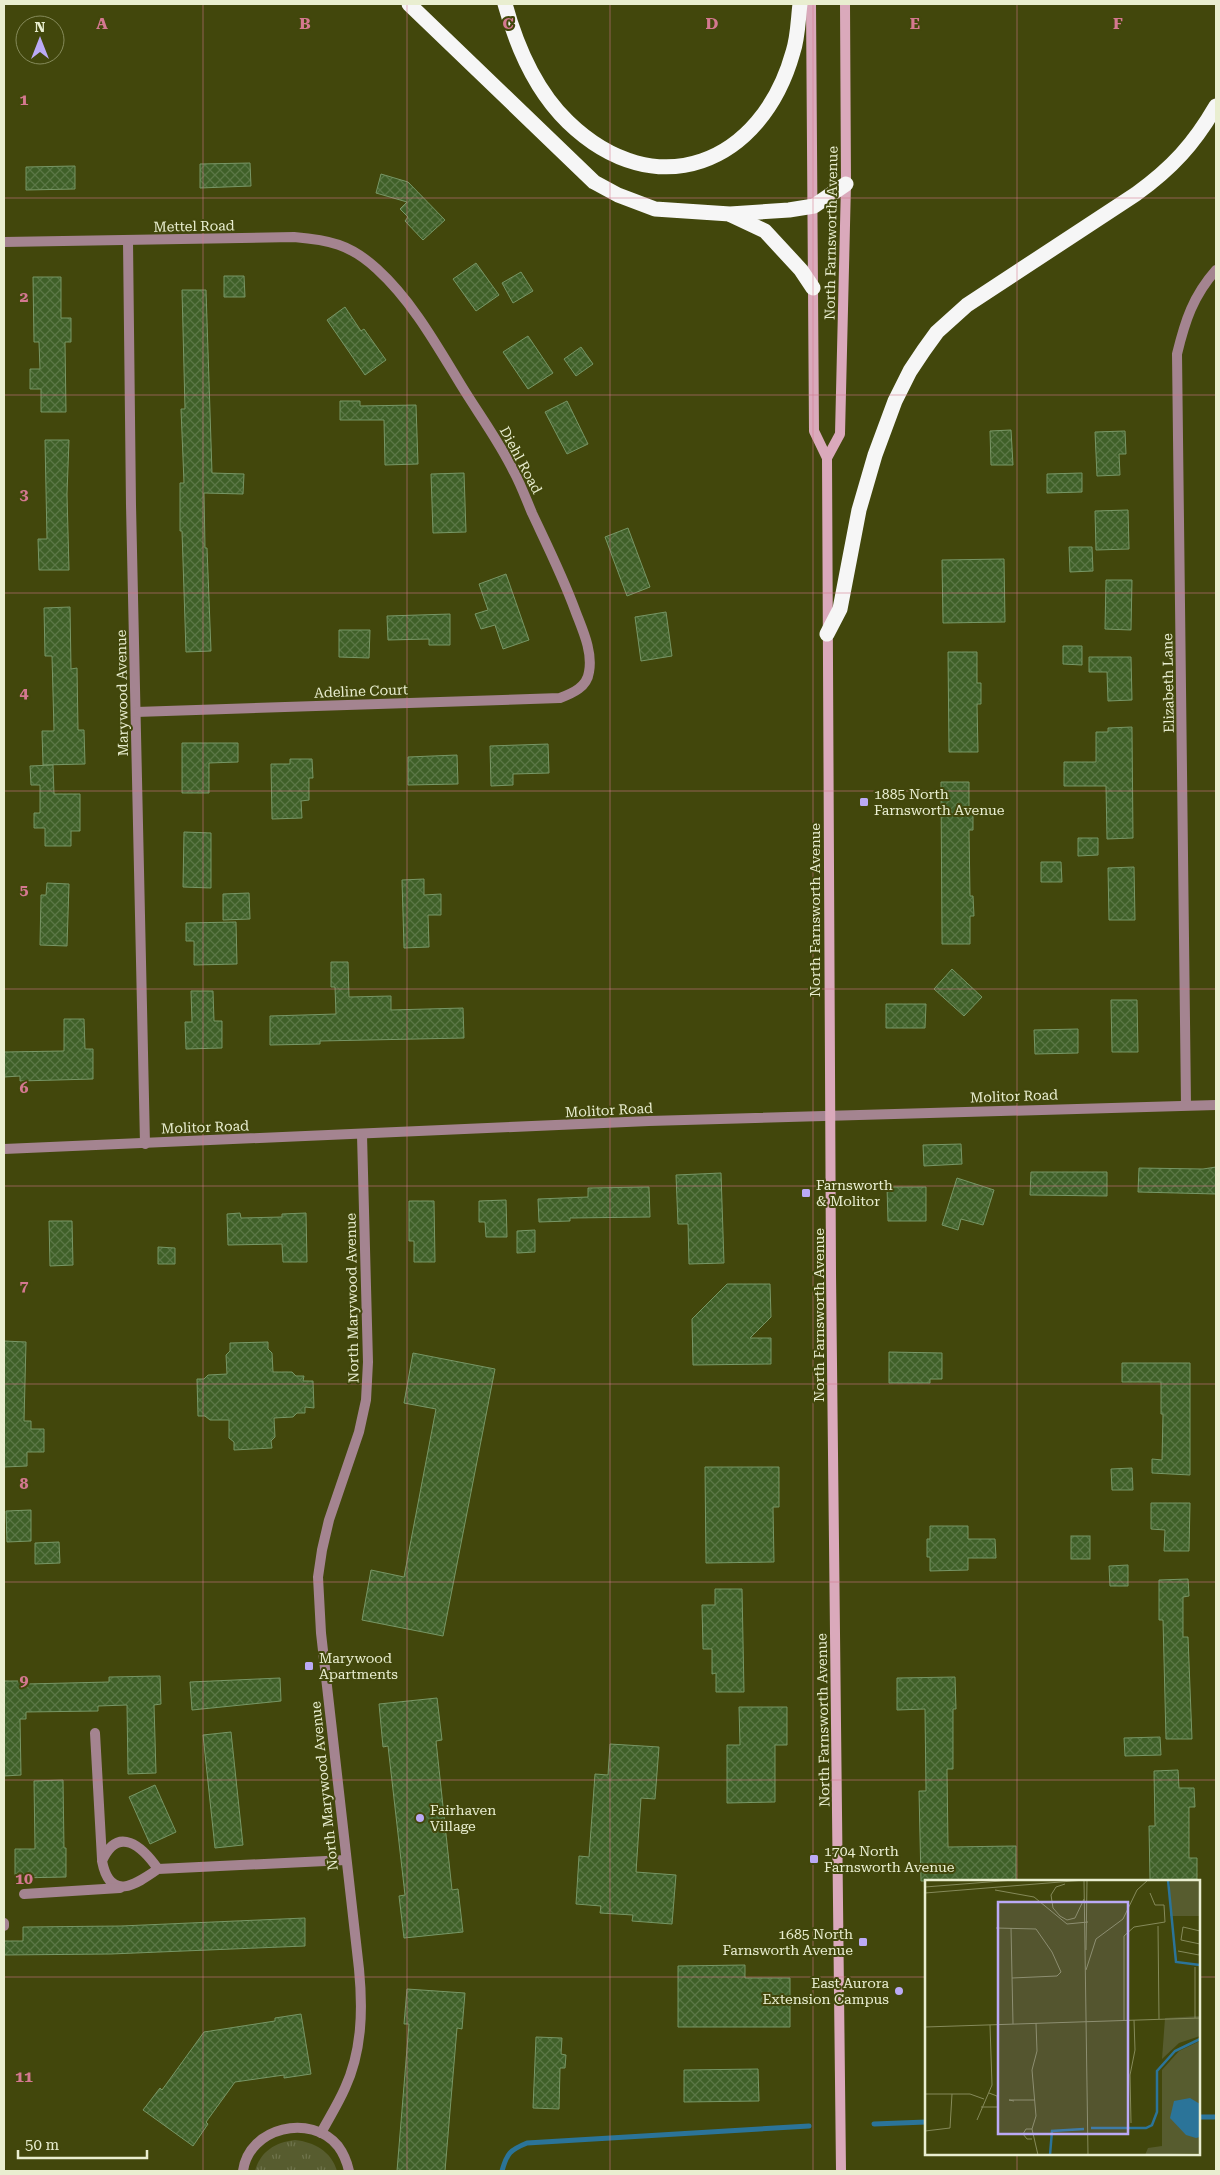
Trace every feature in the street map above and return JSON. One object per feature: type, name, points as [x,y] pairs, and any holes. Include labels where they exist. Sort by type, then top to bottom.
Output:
[{"type":"highway","points":[[409,4],[594,182],[618,195],[655,209],[730,214],[789,210],[814,206],[846,184]]},
{"type":"highway","points":[[505,4],[515,37],[530,72],[567,121],[581,134],[620,158],[655,166],[673,167],[692,164],[716,156],[745,137],[757,124],[772,104],[788,71],[794,50],[800,4]]},
{"type":"highway","points":[[827,634],[840,609],[859,510],[875,454],[895,401],[910,371],[937,332],[967,305],[1128,200],[1162,175],[1192,145],[1216,106]]},
{"type":"highway","points":[[730,214],[765,231],[801,270],[813,288]]},
{"type":"main road","name":"North Farnsworth Avenue","points":[[811,4],[814,206],[814,431],[827,458],[831,1274],[841,2171]]},
{"type":"main road","name":"North Farnsworth Avenue","points":[[827,458],[840,434],[846,184],[845,4]]},
{"type":"street","name":"Mettel Road","points":[[4,242],[294,237],[323,239],[344,245],[377,269]]},
{"type":"street","name":"Marywood Avenue","points":[[128,241],[145,1144]]},
{"type":"street","name":"Diehl Road","points":[[377,269],[409,304],[443,354],[514,472],[566,584],[587,644],[590,658],[589,673],[584,686]]},
{"type":"street","name":"Elizabeth Lane","points":[[1186,1105],[1177,354],[1185,322],[1201,287],[1216,270]]},
{"type":"street","name":"Adeline Court","points":[[136,712],[560,698],[584,686]]},
{"type":"street","name":"Molitor Road","points":[[4,1149],[831,1115],[1216,1105]]},
{"type":"street","name":"North Marywood Avenue","points":[[321,2133],[350,2076],[359,2034],[360,1987],[321,1632],[318,1577],[322,1550],[330,1520],[360,1432],[366,1400],[368,1362],[362,1134]]},
{"type":"street","points":[[95,1733],[102,1861],[106,1876],[110,1882],[116,1886],[126,1888]]},
{"type":"street","points":[[102,1861],[110,1846],[120,1842],[127,1842],[142,1849],[158,1869]]},
{"type":"street","points":[[24,1894],[126,1888],[158,1869],[346,1860]]},
{"type":"street","points":[[243,2171],[249,2154],[270,2133],[284,2128],[299,2127],[321,2133],[338,2146],[346,2159],[349,2171]]},
{"type":"green space","points":[[295,2140],[315,2145],[321,2149],[331,2158],[337,2171],[255,2171],[257,2164],[269,2149],[281,2143]]},
{"type":"building","points":[[250,163],[251,186],[200,188],[200,164]]},
{"type":"building","points":[[75,166],[75,189],[26,190],[26,167]]},
{"type":"building","points":[[381,174],[408,182],[445,220],[423,240],[405,221],[408,217],[400,209],[407,202],[376,193]]},
{"type":"building","points":[[476,263],[499,295],[476,311],[453,279]]},
{"type":"building","points":[[521,272],[533,291],[513,303],[502,283]]},
{"type":"building","points":[[224,276],[244,276],[245,297],[224,297]]},
{"type":"building","points":[[33,277],[61,277],[61,318],[71,318],[71,342],[65,342],[66,412],[41,412],[41,389],[30,389],[30,369],[40,369],[39,342],[34,342]]},
{"type":"building","points":[[182,290],[206,290],[212,473],[244,474],[243,494],[204,493],[211,651],[186,652],[182,531],[180,531],[180,483],[184,483],[181,409],[185,409]]},
{"type":"building","points":[[345,307],[361,331],[364,329],[386,360],[365,375],[327,320]]},
{"type":"building","points":[[528,336],[553,373],[528,389],[503,352]]},
{"type":"building","points":[[581,347],[593,364],[576,376],[564,359]]},
{"type":"building","points":[[340,401],[360,401],[360,406],[416,405],[418,464],[385,465],[384,420],[340,420]]},
{"type":"building","points":[[567,401],[588,444],[567,454],[545,412]]},
{"type":"building","points":[[1011,430],[1013,465],[991,465],[990,431]]},
{"type":"building","points":[[1125,431],[1126,454],[1119,454],[1120,475],[1097,476],[1095,432]]},
{"type":"building","points":[[45,440],[69,440],[67,494],[69,570],[39,570],[38,539],[47,539]]},
{"type":"building","points":[[464,473],[466,532],[433,533],[431,474]]},
{"type":"building","points":[[1082,473],[1082,492],[1047,493],[1047,474]]},
{"type":"building","points":[[1128,510],[1129,549],[1096,550],[1095,511]]},
{"type":"building","points":[[628,528],[650,587],[627,596],[605,537]]},
{"type":"building","points":[[1069,547],[1092,547],[1093,571],[1070,572]]},
{"type":"building","points":[[1004,559],[1005,622],[943,623],[942,560]]},
{"type":"building","points":[[506,574],[529,640],[503,649],[495,625],[481,629],[475,614],[488,610],[479,584]]},
{"type":"building","points":[[1106,580],[1132,580],[1131,630],[1105,629]]},
{"type":"building","points":[[70,607],[71,669],[77,668],[78,730],[84,730],[85,764],[43,765],[42,731],[54,731],[52,656],[45,656],[44,608]]},
{"type":"building","points":[[666,612],[672,656],[641,661],[635,617]]},
{"type":"building","points":[[450,614],[450,645],[429,645],[429,639],[388,640],[387,616]]},
{"type":"building","points":[[339,630],[370,630],[369,658],[339,657]]},
{"type":"building","points":[[1063,646],[1082,646],[1082,665],[1063,664]]},
{"type":"building","points":[[948,652],[977,652],[977,683],[981,683],[981,704],[977,704],[978,752],[949,752]]},
{"type":"building","points":[[1089,657],[1131,657],[1132,700],[1108,701],[1107,672],[1089,672]]},
{"type":"building","points":[[1132,727],[1133,838],[1107,839],[1106,786],[1064,786],[1064,762],[1096,762],[1096,732],[1108,732],[1108,728]]},
{"type":"building","points":[[182,743],[238,743],[238,762],[209,763],[209,793],[182,793]]},
{"type":"building","points":[[548,744],[549,773],[513,774],[513,785],[491,786],[490,746]]},
{"type":"building","points":[[457,755],[458,784],[408,785],[408,757]]},
{"type":"building","points":[[290,759],[312,759],[313,778],[309,778],[309,800],[301,801],[302,818],[272,819],[271,764],[290,764]]},
{"type":"building","points":[[53,765],[54,794],[80,794],[80,831],[71,831],[71,846],[45,846],[45,828],[34,828],[34,813],[40,813],[40,785],[31,785],[30,766]]},
{"type":"building","points":[[941,782],[969,782],[969,810],[973,810],[973,830],[969,830],[970,896],[973,896],[974,916],[970,916],[970,944],[942,944]]},
{"type":"building","points":[[184,832],[211,833],[211,888],[183,887]]},
{"type":"building","points":[[1078,838],[1098,838],[1098,855],[1078,856]]},
{"type":"building","points":[[1041,862],[1061,862],[1062,882],[1041,882]]},
{"type":"building","points":[[1134,867],[1135,920],[1109,920],[1108,868]]},
{"type":"building","points":[[424,879],[424,895],[441,894],[441,915],[428,915],[429,947],[404,948],[402,880]]},
{"type":"building","points":[[47,883],[69,884],[67,946],[40,945],[41,895],[46,895]]},
{"type":"building","points":[[249,893],[250,919],[223,920],[223,894]]},
{"type":"building","points":[[236,922],[237,964],[194,965],[194,941],[186,941],[186,923]]},
{"type":"building","points":[[331,962],[348,962],[349,997],[391,996],[391,1010],[463,1008],[464,1038],[320,1041],[320,1044],[270,1045],[270,1016],[336,1014],[335,987],[331,987]]},
{"type":"building","points":[[952,969],[982,997],[964,1016],[934,989]]},
{"type":"building","points":[[191,991],[213,991],[214,1021],[222,1021],[222,1048],[186,1049],[185,1022],[192,1022]]},
{"type":"building","points":[[1111,1000],[1137,1000],[1138,1052],[1112,1052]]},
{"type":"building","points":[[886,1004],[926,1004],[925,1028],[886,1028]]},
{"type":"building","points":[[64,1019],[84,1019],[85,1049],[93,1049],[93,1079],[20,1081],[20,1076],[4,1077],[4,1052],[64,1051]]},
{"type":"building","points":[[1078,1029],[1078,1053],[1035,1054],[1034,1030]]},
{"type":"building","points":[[961,1144],[962,1164],[924,1166],[923,1145]]},
{"type":"building","points":[[1216,1167],[1216,1194],[1138,1192],[1139,1168],[1203,1169]]},
{"type":"building","points":[[1031,1172],[1107,1172],[1107,1196],[1030,1195]]},
{"type":"building","points":[[721,1173],[724,1263],[689,1264],[688,1224],[678,1224],[676,1175]]},
{"type":"building","points":[[957,1178],[994,1190],[983,1225],[961,1219],[958,1230],[942,1225]]},
{"type":"building","points":[[649,1187],[650,1217],[570,1218],[570,1221],[539,1222],[538,1199],[588,1197],[588,1188]]},
{"type":"building","points":[[887,1187],[926,1187],[926,1221],[888,1221]]},
{"type":"building","points":[[506,1200],[507,1237],[486,1237],[485,1222],[479,1222],[479,1201]]},
{"type":"building","points":[[409,1201],[434,1201],[435,1262],[414,1262],[414,1241],[409,1241]]},
{"type":"building","points":[[240,1213],[241,1218],[282,1217],[282,1214],[306,1213],[307,1262],[283,1262],[282,1244],[228,1245],[227,1214]]},
{"type":"building","points":[[49,1221],[72,1221],[73,1265],[50,1266]]},
{"type":"building","points":[[535,1230],[535,1252],[517,1253],[517,1231]]},
{"type":"building","points":[[158,1247],[175,1248],[175,1264],[158,1264]]},
{"type":"building","points":[[727,1284],[770,1284],[771,1317],[750,1338],[771,1338],[771,1364],[693,1365],[692,1319]]},
{"type":"building","points":[[4,1341],[26,1342],[24,1421],[31,1421],[31,1429],[44,1429],[44,1452],[27,1452],[27,1466],[4,1467]]},
{"type":"building","points":[[268,1342],[268,1349],[272,1353],[273,1372],[292,1372],[296,1376],[304,1376],[303,1381],[313,1381],[314,1408],[305,1407],[305,1413],[297,1413],[293,1417],[274,1418],[275,1437],[271,1441],[272,1448],[234,1450],[234,1442],[229,1438],[229,1420],[210,1420],[205,1416],[198,1416],[197,1379],[204,1379],[208,1375],[227,1374],[226,1355],[230,1351],[230,1343]]},
{"type":"building","points":[[889,1352],[942,1353],[942,1379],[930,1379],[930,1383],[889,1383]]},
{"type":"building","points":[[413,1353],[495,1369],[443,1636],[362,1620],[371,1570],[404,1577],[436,1409],[404,1403]]},
{"type":"building","points":[[1122,1363],[1190,1363],[1190,1475],[1152,1473],[1152,1459],[1162,1460],[1163,1414],[1161,1414],[1161,1382],[1122,1382]]},
{"type":"building","points":[[705,1467],[779,1467],[779,1507],[773,1507],[774,1562],[706,1563]]},
{"type":"building","points":[[1132,1468],[1133,1490],[1112,1490],[1111,1469]]},
{"type":"building","points":[[1151,1503],[1190,1503],[1189,1551],[1164,1551],[1165,1530],[1151,1529]]},
{"type":"building","points":[[31,1510],[31,1541],[7,1542],[6,1511]]},
{"type":"building","points":[[930,1526],[968,1526],[968,1539],[995,1539],[996,1558],[968,1558],[968,1570],[930,1571],[930,1557],[927,1557],[927,1539],[930,1539]]},
{"type":"building","points":[[1071,1536],[1090,1536],[1090,1559],[1071,1559]]},
{"type":"building","points":[[59,1542],[60,1563],[35,1564],[35,1543]]},
{"type":"building","points":[[1128,1565],[1128,1586],[1110,1586],[1109,1566]]},
{"type":"building","points":[[1188,1579],[1189,1596],[1183,1597],[1183,1637],[1188,1637],[1192,1739],[1166,1739],[1163,1620],[1159,1620],[1159,1580]]},
{"type":"building","points":[[715,1589],[742,1589],[744,1692],[716,1692],[716,1673],[712,1674],[712,1649],[703,1649],[702,1605],[715,1605]]},
{"type":"building","points":[[160,1676],[161,1704],[154,1705],[156,1773],[128,1774],[127,1705],[98,1706],[98,1711],[26,1712],[26,1719],[20,1719],[21,1775],[4,1776],[4,1681],[25,1681],[26,1684],[109,1682],[109,1677]]},
{"type":"building","points":[[955,1677],[956,1709],[953,1709],[953,1769],[947,1769],[948,1847],[1016,1846],[1016,1880],[921,1881],[919,1791],[926,1791],[925,1709],[897,1710],[897,1678]]},
{"type":"building","points":[[280,1678],[281,1701],[192,1710],[190,1682]]},
{"type":"building","name":"Fairhaven Village","points":[[437,1698],[442,1740],[436,1741],[452,1890],[458,1889],[463,1932],[404,1938],[399,1896],[405,1895],[388,1746],[383,1747],[379,1704]]},
{"type":"building","points":[[739,1707],[787,1707],[787,1745],[775,1745],[775,1802],[727,1803],[727,1745],[740,1745]]},
{"type":"building","points":[[231,1732],[243,1845],[215,1848],[203,1735]]},
{"type":"building","points":[[1160,1737],[1161,1755],[1125,1756],[1124,1738]]},
{"type":"building","points":[[610,1744],[659,1747],[655,1799],[641,1798],[636,1872],[676,1875],[672,1924],[632,1921],[633,1915],[600,1913],[601,1906],[576,1904],[579,1856],[589,1857],[595,1774],[608,1775]]},
{"type":"building","points":[[1178,1770],[1179,1788],[1194,1788],[1195,1807],[1189,1807],[1189,1858],[1197,1858],[1197,1879],[1150,1880],[1149,1826],[1155,1826],[1154,1771]]},
{"type":"building","points":[[63,1780],[66,1877],[15,1878],[15,1849],[35,1849],[34,1781]]},
{"type":"building","points":[[155,1785],[176,1832],[150,1844],[129,1797]]},
{"type":"building","points":[[305,1918],[305,1946],[111,1954],[4,1955],[4,1941],[23,1941],[23,1927],[121,1926]]},
{"type":"building","points":[[745,1965],[745,1978],[790,1978],[790,2027],[678,2027],[678,1966]]},
{"type":"building","points":[[407,1989],[465,1993],[462,2029],[457,2028],[445,2171],[397,2171],[409,2024],[404,2024]]},
{"type":"building","points":[[301,2014],[311,2074],[284,2078],[284,2075],[235,2082],[206,2122],[208,2124],[193,2146],[143,2110],[160,2088],[162,2090],[204,2032],[275,2021],[275,2018]]},
{"type":"building","points":[[536,2037],[562,2038],[561,2054],[566,2055],[565,2068],[560,2068],[559,2109],[533,2108]]},
{"type":"building","points":[[758,2069],[759,2101],[684,2102],[684,2070]]},
{"type":"waterway","points":[[1200,2117],[1216,2117]]},
{"type":"waterway","points":[[874,2124],[925,2122]]},
{"type":"waterway","points":[[502,2171],[510,2153],[527,2143],[809,2126]]},
{"type":"place","name":"1885 North Farnsworth Avenue","points":[[864,802]]},
{"type":"place","name":"Farnsworth & Molitor","points":[[806,1193]]},
{"type":"place","name":"Marywood Apartments","points":[[309,1666]]},
{"type":"place","name":"Fairhaven Village","points":[[420,1818]]},
{"type":"place","name":"1704 North Farnsworth Avenue","points":[[814,1859]]},
{"type":"place","name":"1685 North Farnsworth Avenue","points":[[863,1942]]},
{"type":"place","name":"East Aurora Extension Campus","points":[[899,1991]]}]
